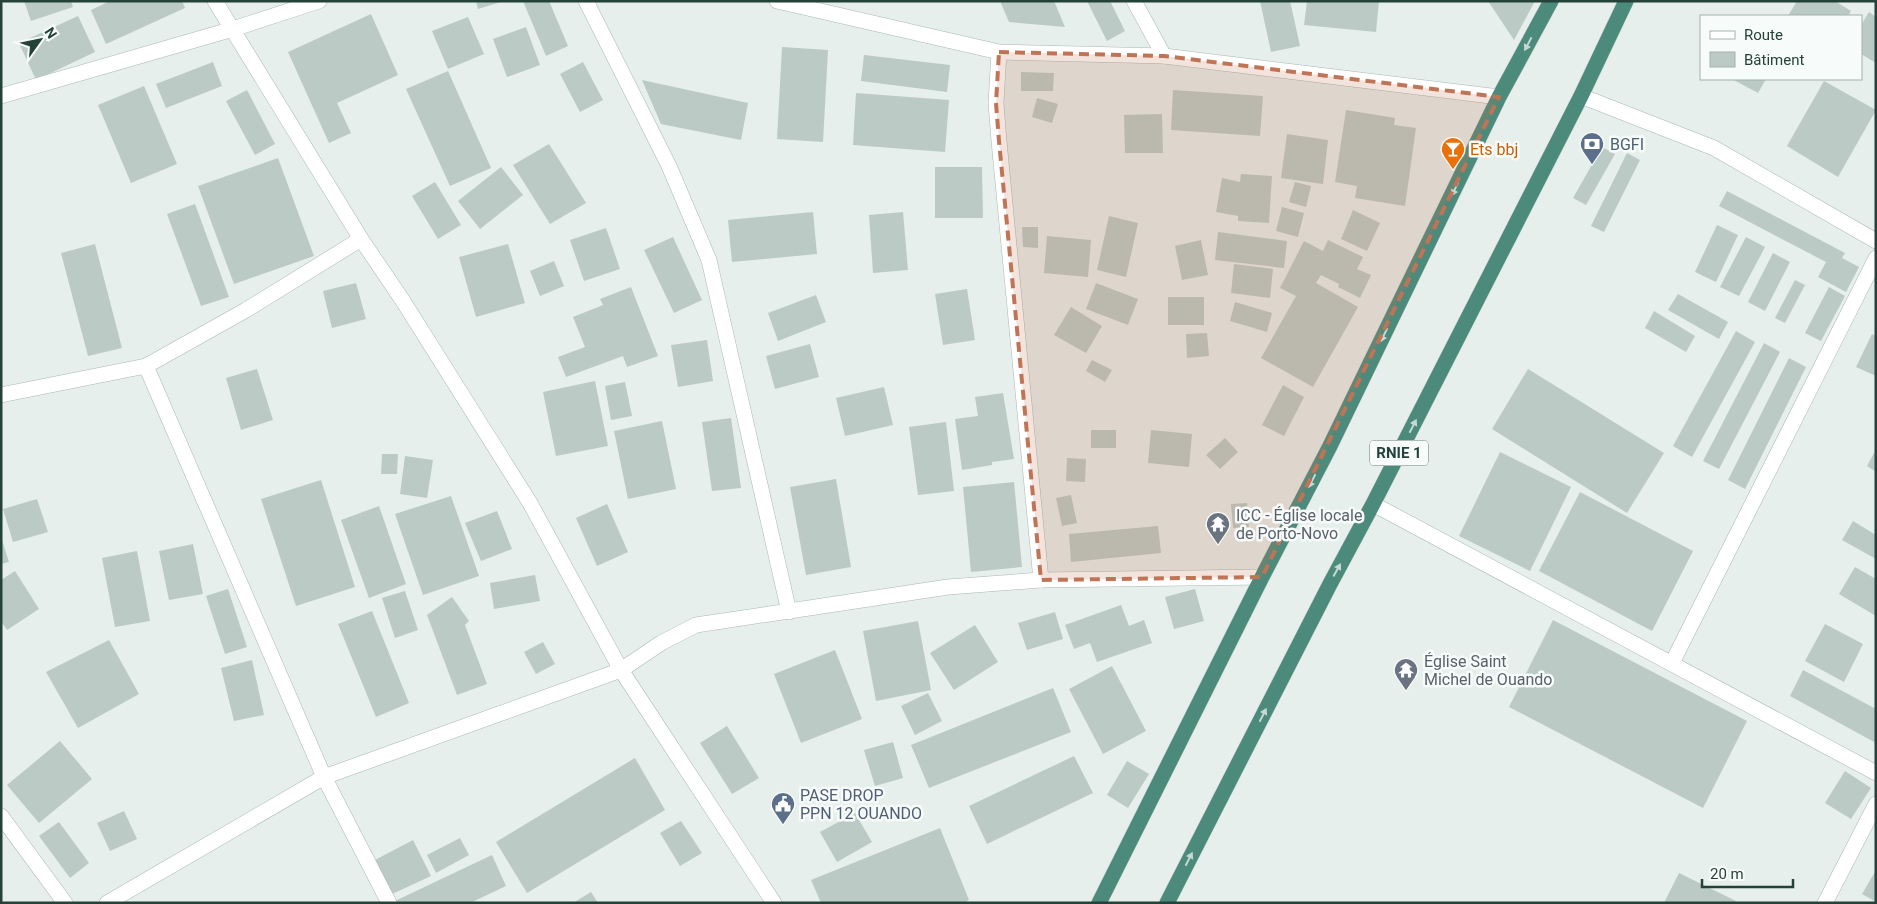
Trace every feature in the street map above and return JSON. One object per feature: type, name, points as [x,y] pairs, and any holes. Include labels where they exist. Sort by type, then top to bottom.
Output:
[{"type":"highway","points":[[1098,903],[1330,446],[1499,98],[1551,1]]},
{"type":"highway","name":"RNIE 1","points":[[1167,903],[1581,96],[1626,1]]},
{"type":"street","points":[[215,1],[362,239],[530,503],[621,670],[774,903]]},
{"type":"street","points":[[1,96],[233,29],[319,1]]},
{"type":"street","points":[[586,1],[669,166],[708,260],[789,612]]},
{"type":"street","points":[[777,1],[1000,52],[1164,56],[1499,98]]},
{"type":"street","points":[[1134,1],[1164,56]]},
{"type":"street","points":[[1000,52],[996,103],[1041,580]]},
{"type":"street","points":[[1581,96],[1714,148],[1876,241]]},
{"type":"street","points":[[1,395],[146,366],[246,310],[362,239]]},
{"type":"street","points":[[1672,663],[1876,258]]},
{"type":"street","points":[[146,366],[324,777],[389,903]]},
{"type":"street","points":[[1373,504],[1876,773]]},
{"type":"street","points":[[107,903],[324,777],[621,670],[661,643],[696,625],[948,587],[1041,580],[1262,577]]},
{"type":"street","points":[[1825,903],[1876,804]]},
{"type":"street","points":[[1,816],[65,903]]},
{"type":"highlighted area","points":[[999,52],[1164,56],[1499,97],[1262,577],[1041,580],[999,141],[996,103]]},
{"type":"building","points":[[24,1],[71,1],[73,7],[31,21]]},
{"type":"building","points":[[110,1],[182,1],[185,8],[106,44],[91,10]]},
{"type":"building","points":[[476,1],[501,1],[501,2],[478,9]]},
{"type":"building","points":[[523,1],[549,1],[568,46],[546,56]]},
{"type":"building","points":[[1000,1],[1054,1],[1065,27],[1009,22]]},
{"type":"building","points":[[1087,1],[1110,1],[1125,31],[1107,41]]},
{"type":"building","points":[[1260,1],[1290,1],[1300,46],[1271,52]]},
{"type":"building","points":[[1307,1],[1379,1],[1376,32],[1304,25]]},
{"type":"building","points":[[1488,1],[1535,1],[1514,40]]},
{"type":"building","points":[[1797,1],[1835,1],[1851,11],[1849,15],[1789,15]]},
{"type":"building","points":[[1869,12],[1876,17],[1876,63],[1862,55],[1862,23]]},
{"type":"building","points":[[371,14],[398,75],[337,103],[351,133],[329,143],[288,52]]},
{"type":"building","points":[[78,16],[95,52],[36,80],[19,43]]},
{"type":"building","points":[[468,17],[484,54],[448,69],[432,31]]},
{"type":"building","points":[[526,27],[540,65],[507,77],[493,39]]},
{"type":"building","points":[[782,47],[828,50],[823,142],[777,139]]},
{"type":"building","points":[[864,55],[950,65],[947,92],[861,81]]},
{"type":"building","points":[[213,62],[222,86],[166,108],[156,84]]},
{"type":"building","points":[[583,62],[603,100],[580,112],[560,74]]},
{"type":"building","points":[[448,71],[491,168],[450,186],[406,89]]},
{"type":"building","points":[[1021,72],[1054,73],[1053,91],[1021,91]]},
{"type":"building","points":[[642,80],[748,103],[741,140],[661,124]]},
{"type":"building","points":[[1734,80],[1765,80],[1758,93]]},
{"type":"building","points":[[1824,81],[1876,110],[1838,177],[1787,146]]},
{"type":"building","points":[[144,86],[177,164],[131,183],[98,105]]},
{"type":"building","points":[[247,90],[275,144],[255,155],[226,101]]},
{"type":"building","points":[[1173,90],[1263,96],[1260,136],[1171,130]]},
{"type":"building","points":[[856,93],[949,100],[945,152],[853,145]]},
{"type":"building","points":[[1037,98],[1058,104],[1052,123],[1032,117]]},
{"type":"building","points":[[1346,110],[1395,118],[1394,125],[1416,128],[1405,206],[1355,198],[1357,186],[1335,182]]},
{"type":"building","points":[[1162,114],[1163,153],[1125,153],[1124,115]]},
{"type":"building","points":[[1287,134],[1328,140],[1323,184],[1281,178]]},
{"type":"building","points":[[549,144],[586,203],[550,224],[513,165]]},
{"type":"building","points":[[1602,147],[1615,154],[1586,205],[1573,198]]},
{"type":"building","points":[[1627,153],[1640,160],[1604,232],[1591,226]]},
{"type":"building","points":[[278,158],[314,256],[234,284],[198,186]]},
{"type":"building","points":[[501,167],[523,195],[480,229],[458,201]]},
{"type":"building","points":[[935,167],[982,167],[983,218],[935,218]]},
{"type":"building","points":[[1241,174],[1272,176],[1269,223],[1238,221],[1238,216],[1216,212],[1222,178],[1240,182]]},
{"type":"building","points":[[435,182],[461,225],[438,239],[412,196]]},
{"type":"building","points":[[1295,182],[1311,186],[1306,207],[1289,202]]},
{"type":"building","points":[[1727,191],[1845,253],[1842,258],[1859,267],[1846,292],[1818,277],[1826,262],[1719,206]]},
{"type":"building","points":[[195,204],[229,297],[201,306],[167,214]]},
{"type":"building","points":[[1282,207],[1304,213],[1298,237],[1276,231]]},
{"type":"building","points":[[1353,210],[1380,223],[1367,251],[1341,239]]},
{"type":"building","points":[[813,212],[817,254],[732,262],[728,220]]},
{"type":"building","points":[[903,212],[908,270],[873,273],[869,215]]},
{"type":"building","points":[[1109,216],[1138,223],[1126,277],[1097,270]]},
{"type":"building","points":[[1717,225],[1738,235],[1716,282],[1695,272]]},
{"type":"building","points":[[1022,227],[1038,227],[1038,248],[1023,247]]},
{"type":"building","points":[[606,228],[620,269],[584,281],[570,240]]},
{"type":"building","points":[[1218,232],[1287,241],[1284,268],[1215,260]]},
{"type":"building","points":[[1047,236],[1091,240],[1088,277],[1044,273]]},
{"type":"building","points":[[673,237],[702,300],[674,313],[644,250]]},
{"type":"building","points":[[1746,237],[1765,247],[1739,296],[1720,287]]},
{"type":"building","points":[[1201,240],[1208,275],[1182,280],[1175,246]]},
{"type":"building","points":[[1328,240],[1363,257],[1357,269],[1371,275],[1360,298],[1338,287],[1339,284],[1321,275],[1316,283],[1358,307],[1313,387],[1261,358],[1296,296],[1280,288],[1304,241],[1323,251]]},
{"type":"building","points":[[95,244],[122,348],[88,356],[61,253]]},
{"type":"building","points":[[508,244],[525,303],[476,317],[459,257]]},
{"type":"building","points":[[1773,253],[1790,262],[1765,311],[1748,302]]},
{"type":"building","points":[[554,261],[564,286],[540,296],[530,271]]},
{"type":"building","points":[[1234,264],[1273,269],[1270,298],[1231,293]]},
{"type":"building","points":[[1795,280],[1805,285],[1785,323],[1775,318]]},
{"type":"building","points":[[356,283],[366,319],[332,328],[323,291]]},
{"type":"building","points":[[1096,283],[1138,299],[1128,325],[1086,309]]},
{"type":"building","points":[[631,287],[658,356],[627,367],[623,356],[566,377],[558,357],[585,347],[573,317],[603,305],[600,299]]},
{"type":"building","points":[[1829,287],[1845,296],[1821,341],[1805,333]]},
{"type":"building","points":[[967,289],[975,340],[943,345],[935,294]]},
{"type":"building","points":[[1678,294],[1728,322],[1719,339],[1668,310]]},
{"type":"building","points":[[816,295],[826,322],[778,341],[768,313]]},
{"type":"building","points":[[1168,297],[1204,297],[1204,325],[1168,325]]},
{"type":"building","points":[[1235,302],[1272,313],[1267,332],[1230,321]]},
{"type":"building","points":[[1071,307],[1102,326],[1086,353],[1054,335]]},
{"type":"building","points":[[1654,311],[1695,336],[1686,352],[1645,328]]},
{"type":"building","points":[[1736,331],[1755,342],[1692,457],[1673,446]]},
{"type":"building","points":[[1207,333],[1209,356],[1187,358],[1186,334]]},
{"type":"building","points":[[1872,334],[1876,336],[1876,376],[1856,367]]},
{"type":"building","points":[[707,340],[713,381],[678,387],[671,345]]},
{"type":"building","points":[[1764,343],[1780,352],[1719,469],[1703,461]]},
{"type":"building","points":[[810,344],[819,377],[775,389],[766,356]]},
{"type":"building","points":[[1789,358],[1806,367],[1745,489],[1728,480]]},
{"type":"building","points":[[1092,360],[1112,370],[1105,382],[1086,371]]},
{"type":"building","points":[[257,369],[273,420],[241,430],[226,378]]},
{"type":"building","points":[[1528,369],[1664,453],[1627,513],[1492,429]]},
{"type":"building","points":[[595,381],[608,446],[556,456],[543,392]]},
{"type":"building","points":[[625,382],[632,416],[611,420],[605,386]]},
{"type":"building","points":[[1283,385],[1304,397],[1284,436],[1262,425]]},
{"type":"building","points":[[884,387],[893,425],[845,436],[836,398]]},
{"type":"building","points":[[1003,393],[1014,459],[992,462],[992,465],[962,470],[955,419],[978,416],[975,397]]},
{"type":"building","points":[[731,418],[741,488],[712,491],[702,422]]},
{"type":"building","points":[[662,421],[676,489],[628,499],[614,431]]},
{"type":"building","points":[[946,422],[954,491],[918,495],[909,427]]},
{"type":"building","points":[[1091,430],[1116,430],[1116,448],[1091,448]]},
{"type":"building","points":[[1151,430],[1192,434],[1189,467],[1148,463]]},
{"type":"building","points":[[1225,438],[1238,452],[1220,469],[1206,455]]},
{"type":"building","points":[[1500,452],[1571,487],[1530,571],[1459,536]]},
{"type":"building","points":[[1874,453],[1876,454],[1876,472],[1867,466]]},
{"type":"building","points":[[382,454],[398,454],[397,474],[381,474]]},
{"type":"building","points":[[405,456],[433,460],[427,498],[400,494]]},
{"type":"building","points":[[1067,458],[1086,459],[1085,482],[1066,481]]},
{"type":"building","points":[[836,479],[851,567],[806,575],[790,487]]},
{"type":"building","points":[[321,480],[355,587],[296,606],[261,499]]},
{"type":"building","points":[[1014,482],[1022,567],[971,572],[963,487]]},
{"type":"building","points":[[1580,492],[1693,551],[1652,631],[1539,571]]},
{"type":"building","points":[[1071,495],[1077,523],[1062,526],[1056,498]]},
{"type":"building","points":[[451,496],[479,576],[423,595],[395,514]]},
{"type":"building","points":[[37,499],[48,532],[13,542],[3,509]]},
{"type":"building","points":[[1247,503],[1249,527],[1233,528],[1231,504]]},
{"type":"building","points":[[607,504],[628,552],[597,566],[576,518]]},
{"type":"building","points":[[379,506],[406,584],[369,598],[341,520]]},
{"type":"building","points":[[497,511],[512,549],[481,561],[465,523]]},
{"type":"building","points":[[1853,521],[1876,535],[1876,559],[1842,540]]},
{"type":"building","points":[[1158,526],[1161,553],[1071,562],[1069,534]]},
{"type":"building","points":[[1,537],[9,562],[1,564]]},
{"type":"building","points":[[193,544],[203,594],[169,600],[159,551]]},
{"type":"building","points":[[137,551],[150,621],[115,627],[102,558]]},
{"type":"building","points":[[1855,567],[1876,579],[1876,616],[1839,594]]},
{"type":"building","points":[[15,571],[39,609],[7,630],[1,621],[1,580]]},
{"type":"building","points":[[535,575],[540,601],[494,609],[490,583]]},
{"type":"building","points":[[228,589],[247,647],[225,654],[206,596]]},
{"type":"building","points":[[1195,589],[1204,621],[1174,629],[1165,597]]},
{"type":"building","points":[[405,591],[418,630],[395,638],[382,598]]},
{"type":"building","points":[[452,597],[469,621],[465,625],[487,684],[457,695],[427,615]]},
{"type":"building","points":[[1121,605],[1129,626],[1144,620],[1152,643],[1097,662],[1090,643],[1074,649],[1065,625]]},
{"type":"building","points":[[372,611],[409,703],[376,717],[338,624]]},
{"type":"building","points":[[1055,612],[1063,639],[1027,650],[1018,623]]},
{"type":"building","points":[[1553,620],[1747,721],[1703,808],[1509,707]]},
{"type":"building","points":[[918,621],[931,690],[876,701],[863,631]]},
{"type":"building","points":[[1825,624],[1863,644],[1844,682],[1805,661]]},
{"type":"building","points":[[975,625],[998,662],[954,690],[930,653]]},
{"type":"building","points":[[109,640],[139,694],[78,728],[46,672]]},
{"type":"building","points":[[543,642],[555,664],[536,674],[524,652]]},
{"type":"building","points":[[835,650],[862,719],[801,743],[774,674]]},
{"type":"building","points":[[252,660],[264,715],[234,721],[221,668]]},
{"type":"building","points":[[1112,666],[1146,731],[1103,754],[1069,689]]},
{"type":"building","points":[[1803,670],[1876,709],[1876,743],[1790,696]]},
{"type":"building","points":[[1053,688],[1071,732],[929,788],[911,745]]},
{"type":"building","points":[[928,693],[942,721],[915,735],[901,706]]},
{"type":"building","points":[[727,726],[759,778],[732,794],[700,743]]},
{"type":"building","points":[[60,741],[92,779],[39,823],[7,785]]},
{"type":"building","points":[[893,742],[903,778],[875,786],[864,750]]},
{"type":"building","points":[[1074,756],[1093,793],[987,844],[969,806]]},
{"type":"building","points":[[635,758],[665,810],[527,893],[496,842]]},
{"type":"building","points":[[1127,761],[1149,774],[1128,808],[1107,795]]},
{"type":"building","points":[[1845,771],[1871,788],[1851,819],[1825,803]]},
{"type":"building","points":[[124,811],[137,839],[110,851],[97,823]]},
{"type":"building","points":[[855,813],[872,842],[837,862],[820,832]]},
{"type":"building","points":[[681,821],[702,853],[680,866],[660,833]]},
{"type":"building","points":[[59,822],[89,863],[70,878],[39,836]]},
{"type":"building","points":[[940,828],[969,900],[963,903],[821,903],[811,880]]},
{"type":"building","points":[[460,838],[469,855],[436,873],[427,855]]},
{"type":"building","points":[[413,840],[431,876],[390,895],[373,861]]},
{"type":"building","points":[[492,855],[506,886],[470,903],[395,903],[395,901]]},
{"type":"building","points":[[1876,870],[1876,902],[1862,894]]},
{"type":"building","points":[[1679,873],[1736,901],[1735,903],[1664,903]]},
{"type":"building","points":[[591,892],[598,903],[573,903]]},
{"type":"place","name":"BGFI","points":[[1592,165]]},
{"type":"place","name":"Ets bbj","points":[[1453,170]]},
{"type":"place","name":"ICC - Église locale de Porto-Novo","points":[[1218,545]]},
{"type":"place","name":"Église Saint Michel de Ouando","points":[[1406,691]]},
{"type":"place","name":"PASE DROP PPN 12 OUANDO","points":[[783,825]]}]
